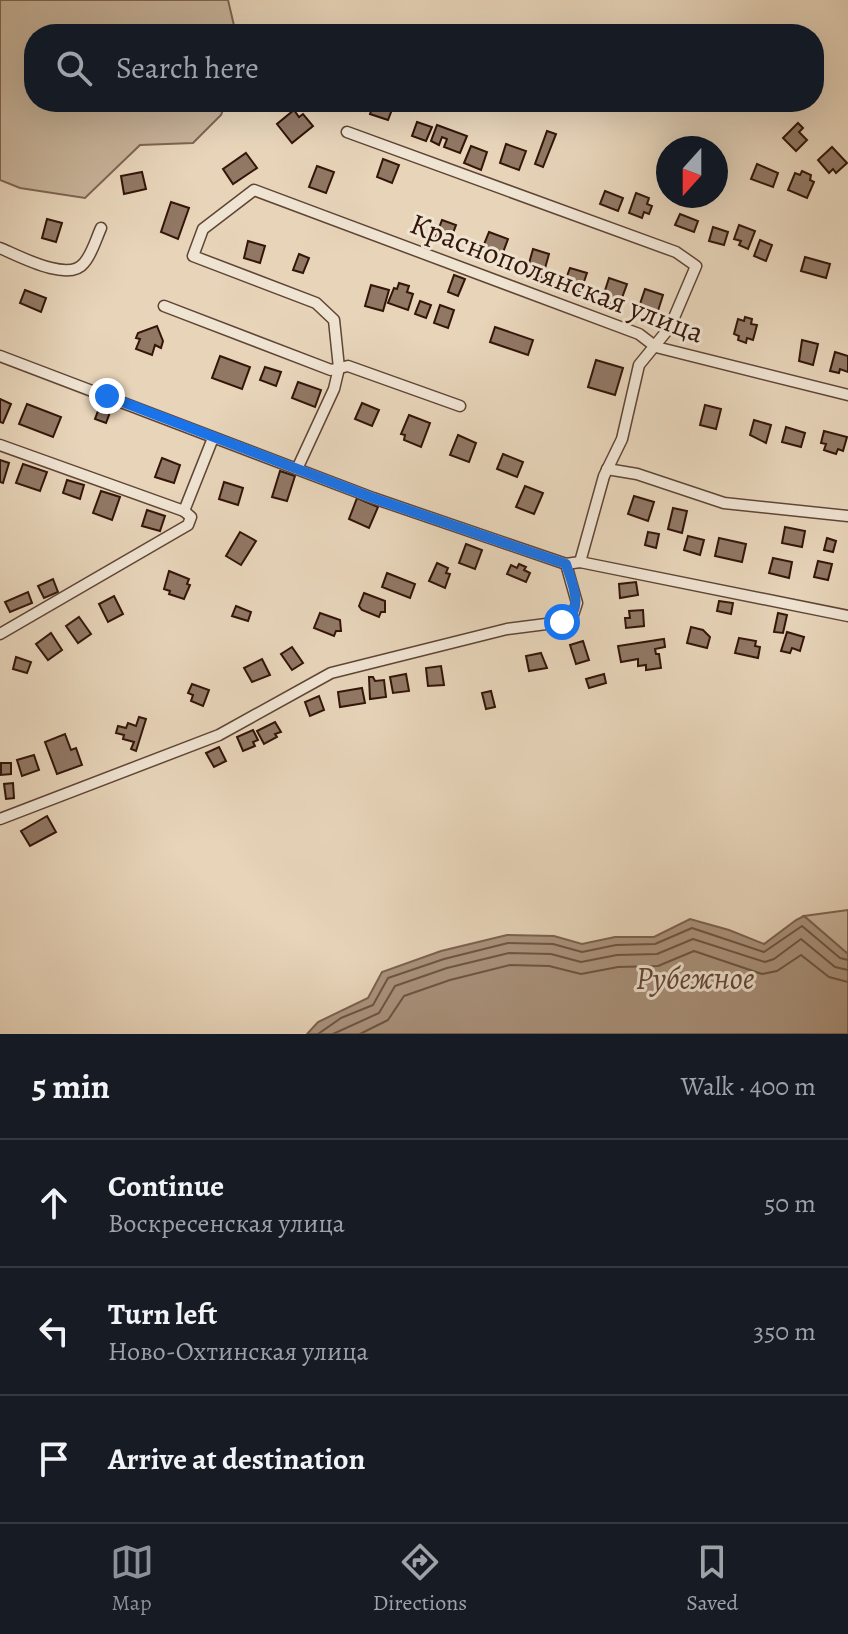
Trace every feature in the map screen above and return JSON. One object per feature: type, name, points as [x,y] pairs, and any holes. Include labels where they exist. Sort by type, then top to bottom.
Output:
[{"type":"street","name":"Краснополянская улица","points":[[347,132],[676,252],[696,266],[670,327],[656,347]]},
{"type":"street","name":"Краснополянская улица","points":[[339,368],[334,320],[316,303],[193,256],[203,229],[254,190],[639,334],[656,347],[848,395]]},
{"type":"street","points":[[0,248],[45,267],[69,272],[84,265],[101,228]]},
{"type":"street","points":[[164,306],[331,370],[348,366],[460,406]]},
{"type":"street","points":[[580,562],[607,469],[622,439],[639,365],[656,347]]},
{"type":"street","points":[[0,356],[297,469],[566,564],[580,562],[848,616]]},
{"type":"street","points":[[297,469],[334,389],[339,368]]},
{"type":"street","points":[[184,511],[213,438]]},
{"type":"street","points":[[0,445],[184,511],[191,517],[183,530],[0,634]]},
{"type":"street","points":[[607,469],[637,474],[724,503],[848,516]]},
{"type":"street","points":[[0,819],[219,735],[331,673],[507,629],[562,622],[573,615],[577,603],[566,564]]},
{"type":"shaded area","points":[[0,0],[228,0],[234,24],[24,24],[24,112],[222,112],[193,143],[140,145],[85,198],[20,188],[0,180]]},
{"type":"shaded area","points":[[848,910],[848,954],[804,916]]},
{"type":"water","name":"Рубежное","points":[[804,916],[848,954],[848,1034],[307,1034],[318,1022],[368,998],[382,972],[441,951],[507,935],[554,936],[582,944],[615,937],[654,937],[690,919],[764,944]]},
{"type":"building","points":[[295,112],[299,117],[303,114],[313,126],[292,143],[277,124]]},
{"type":"building","points":[[371,112],[391,112],[388,120]]},
{"type":"building","points":[[417,122],[432,127],[426,141],[412,136]]},
{"type":"building","points":[[798,123],[803,128],[799,132],[807,140],[796,151],[783,138]]},
{"type":"building","points":[[437,125],[467,136],[460,153],[444,147],[447,139],[442,137],[439,145],[431,141]]},
{"type":"building","points":[[547,131],[556,134],[543,167],[535,164]]},
{"type":"building","points":[[506,144],[526,151],[519,170],[500,163]]},
{"type":"building","points":[[471,146],[487,152],[481,170],[464,163]]},
{"type":"building","points":[[832,147],[847,163],[836,173],[833,169],[829,173],[818,160]]},
{"type":"building","points":[[246,153],[257,168],[233,184],[223,169]]},
{"type":"building","points":[[383,159],[399,165],[392,183],[377,177]]},
{"type":"building","points":[[757,164],[778,173],[773,187],[751,179]]},
{"type":"building","points":[[317,166],[334,172],[326,193],[309,187]]},
{"type":"building","points":[[802,171],[811,175],[810,180],[814,182],[807,198],[788,190],[795,173],[800,175]]},
{"type":"building","points":[[142,172],[146,189],[124,194],[121,176]]},
{"type":"building","points":[[605,191],[623,198],[618,211],[600,204]]},
{"type":"building","points":[[636,193],[649,198],[647,204],[652,206],[649,214],[644,212],[642,218],[629,213]]},
{"type":"building","points":[[171,202],[189,208],[178,239],[161,232]]},
{"type":"building","points":[[680,214],[698,221],[694,232],[675,225]]},
{"type":"building","points":[[47,219],[62,223],[56,242],[42,238]]},
{"type":"building","points":[[442,220],[456,225],[450,241],[436,236]]},
{"type":"building","points":[[739,225],[755,231],[748,249],[739,245],[741,241],[734,239]]},
{"type":"building","points":[[713,227],[728,232],[724,245],[709,241]]},
{"type":"building","points":[[489,232],[508,239],[502,255],[483,247]]},
{"type":"building","points":[[760,240],[772,245],[766,261],[754,256]]},
{"type":"building","points":[[248,241],[265,246],[260,263],[244,258]]},
{"type":"building","points":[[533,249],[549,254],[542,279],[526,274]]},
{"type":"building","points":[[299,254],[309,258],[303,273],[293,270]]},
{"type":"building","points":[[805,257],[830,264],[826,278],[801,271]]},
{"type":"building","points":[[570,268],[587,273],[580,293],[563,287]]},
{"type":"building","points":[[454,275],[465,279],[458,296],[448,292]]},
{"type":"building","points":[[609,278],[627,284],[619,306],[602,300]]},
{"type":"building","points":[[399,283],[409,286],[407,292],[413,294],[408,310],[388,303]]},
{"type":"building","points":[[371,285],[389,290],[383,311],[365,306]]},
{"type":"building","points":[[645,289],[663,295],[657,314],[639,307]]},
{"type":"building","points":[[25,290],[46,298],[41,312],[20,303]]},
{"type":"building","points":[[420,301],[431,305],[426,318],[415,314]]},
{"type":"building","points":[[440,305],[454,310],[448,328],[434,323]]},
{"type":"building","points":[[745,317],[752,319],[751,324],[757,325],[753,340],[747,338],[746,343],[734,334],[738,319],[744,321]]},
{"type":"building","points":[[157,326],[163,341],[161,348],[155,345],[152,355],[136,349],[140,339],[136,338],[138,333]]},
{"type":"building","points":[[495,327],[533,340],[528,355],[490,342]]},
{"type":"building","points":[[802,340],[818,344],[813,365],[799,361]]},
{"type":"building","points":[[835,352],[848,356],[848,372],[840,369],[839,373],[830,371]]},
{"type":"building","points":[[220,356],[250,367],[242,389],[212,378]]},
{"type":"building","points":[[596,360],[623,368],[615,395],[588,387]]},
{"type":"building","points":[[265,367],[281,372],[276,386],[260,380]]},
{"type":"building","points":[[298,382],[321,390],[315,407],[292,398]]},
{"type":"building","points":[[0,399],[11,404],[3,423],[0,422]]},
{"type":"building","points":[[101,403],[112,407],[106,423],[95,419]]},
{"type":"building","points":[[362,403],[379,410],[372,426],[355,419]]},
{"type":"building","points":[[27,404],[61,417],[53,437],[19,424]]},
{"type":"building","points":[[705,405],[721,409],[716,429],[700,425]]},
{"type":"building","points":[[409,415],[430,423],[421,447],[404,440],[405,435],[401,434]]},
{"type":"building","points":[[754,420],[771,425],[766,443],[750,435]]},
{"type":"building","points":[[786,427],[805,433],[801,447],[782,442]]},
{"type":"building","points":[[824,431],[847,437],[843,451],[838,449],[836,454],[824,450],[826,444],[821,443]]},
{"type":"building","points":[[458,435],[476,443],[469,462],[450,455]]},
{"type":"building","points":[[503,454],[523,462],[517,477],[497,469]]},
{"type":"building","points":[[162,458],[180,465],[174,483],[155,477]]},
{"type":"building","points":[[0,460],[9,463],[3,483],[0,482]]},
{"type":"building","points":[[23,464],[47,472],[40,491],[16,483]]},
{"type":"building","points":[[280,471],[295,476],[287,501],[272,497]]},
{"type":"building","points":[[67,480],[84,485],[80,499],[63,493]]},
{"type":"building","points":[[224,482],[243,488],[238,505],[219,499]]},
{"type":"building","points":[[525,486],[543,493],[534,514],[516,507]]},
{"type":"building","points":[[101,491],[120,497],[112,520],[93,513]]},
{"type":"building","points":[[634,496],[654,502],[648,521],[628,514]]},
{"type":"building","points":[[357,498],[378,507],[369,528],[349,519]]},
{"type":"building","points":[[673,508],[687,511],[682,533],[668,529]]},
{"type":"building","points":[[147,510],[165,516],[160,531],[142,526]]},
{"type":"building","points":[[785,527],[805,531],[802,547],[782,543]]},
{"type":"building","points":[[240,532],[256,541],[241,565],[226,556]]},
{"type":"building","points":[[648,532],[659,534],[656,548],[645,545]]},
{"type":"building","points":[[688,536],[704,540],[700,555],[684,550]]},
{"type":"building","points":[[719,538],[746,544],[742,562],[715,556]]},
{"type":"building","points":[[827,538],[836,541],[833,552],[824,550]]},
{"type":"building","points":[[466,544],[482,550],[475,569],[459,563]]},
{"type":"building","points":[[773,558],[792,562],[789,578],[769,573]]},
{"type":"building","points":[[818,561],[832,564],[828,580],[814,577]]},
{"type":"building","points":[[437,563],[448,568],[446,573],[450,574],[445,588],[429,581]]},
{"type":"building","points":[[519,564],[530,573],[526,582],[507,574],[511,565],[517,568]]},
{"type":"building","points":[[169,571],[189,579],[187,584],[190,585],[184,599],[164,589]]},
{"type":"building","points":[[387,573],[415,584],[410,598],[382,587]]},
{"type":"building","points":[[53,579],[58,592],[44,598],[38,586]]},
{"type":"building","points":[[636,582],[638,595],[620,598],[619,584]]},
{"type":"building","points":[[28,592],[32,603],[10,612],[5,602]]},
{"type":"building","points":[[364,593],[385,601],[385,612],[381,612],[379,617],[362,610],[359,606]]},
{"type":"building","points":[[114,596],[123,614],[108,622],[99,604]]},
{"type":"building","points":[[719,601],[733,603],[731,614],[717,611]]},
{"type":"building","points":[[236,606],[251,612],[248,621],[232,616]]},
{"type":"building","points":[[643,610],[644,626],[626,628],[625,618],[630,618],[629,611]]},
{"type":"building","points":[[320,613],[340,620],[341,631],[336,631],[334,636],[314,628]]},
{"type":"building","points":[[778,613],[787,615],[783,633],[774,632]]},
{"type":"building","points":[[79,617],[91,634],[78,643],[66,626]]},
{"type":"building","points":[[691,627],[703,630],[710,637],[707,648],[687,643]]},
{"type":"building","points":[[787,632],[804,637],[800,651],[792,648],[790,653],[781,651]]},
{"type":"building","points":[[51,633],[62,650],[48,660],[36,644]]},
{"type":"building","points":[[739,638],[756,641],[755,646],[760,647],[758,658],[735,653]]},
{"type":"building","points":[[664,639],[665,647],[655,649],[661,668],[646,670],[646,665],[638,666],[638,659],[621,662],[618,646]]},
{"type":"building","points":[[583,641],[589,660],[576,664],[570,645]]},
{"type":"building","points":[[292,647],[303,663],[292,670],[281,654]]},
{"type":"building","points":[[541,653],[547,668],[529,671],[526,656]]},
{"type":"building","points":[[16,657],[31,662],[27,673],[13,669]]},
{"type":"building","points":[[262,659],[270,675],[252,682],[244,668]]},
{"type":"building","points":[[441,666],[444,685],[428,686],[426,668]]},
{"type":"building","points":[[406,674],[409,691],[393,693],[390,677]]},
{"type":"building","points":[[604,674],[606,683],[589,688],[586,679]]},
{"type":"building","points":[[369,677],[375,681],[384,680],[386,697],[370,699]]},
{"type":"building","points":[[192,684],[209,690],[203,706],[191,701],[193,695],[188,693]]},
{"type":"building","points":[[362,688],[365,703],[340,707],[338,692]]},
{"type":"building","points":[[491,691],[495,707],[486,709],[482,693]]},
{"type":"building","points":[[319,696],[324,710],[310,716],[305,702]]},
{"type":"building","points":[[139,717],[146,719],[136,751],[131,749],[134,742],[116,733],[118,726],[126,728],[128,723],[136,726]]},
{"type":"building","points":[[275,722],[281,732],[264,744],[257,731]]},
{"type":"building","points":[[253,730],[258,740],[253,742],[255,746],[243,751],[237,737]]},
{"type":"building","points":[[65,734],[71,750],[76,748],[82,765],[57,774],[45,742]]},
{"type":"building","points":[[219,747],[226,761],[214,767],[206,753]]},
{"type":"building","points":[[34,755],[39,770],[22,776],[17,760]]},
{"type":"building","points":[[1,763],[11,763],[11,774],[1,775]]},
{"type":"building","points":[[13,783],[14,798],[6,799],[4,784]]},
{"type":"building","points":[[47,816],[56,832],[30,846],[21,831]]},
{"type":"route","points":[[107,396],[373,498],[566,564],[577,603],[573,615],[562,622]]}]
